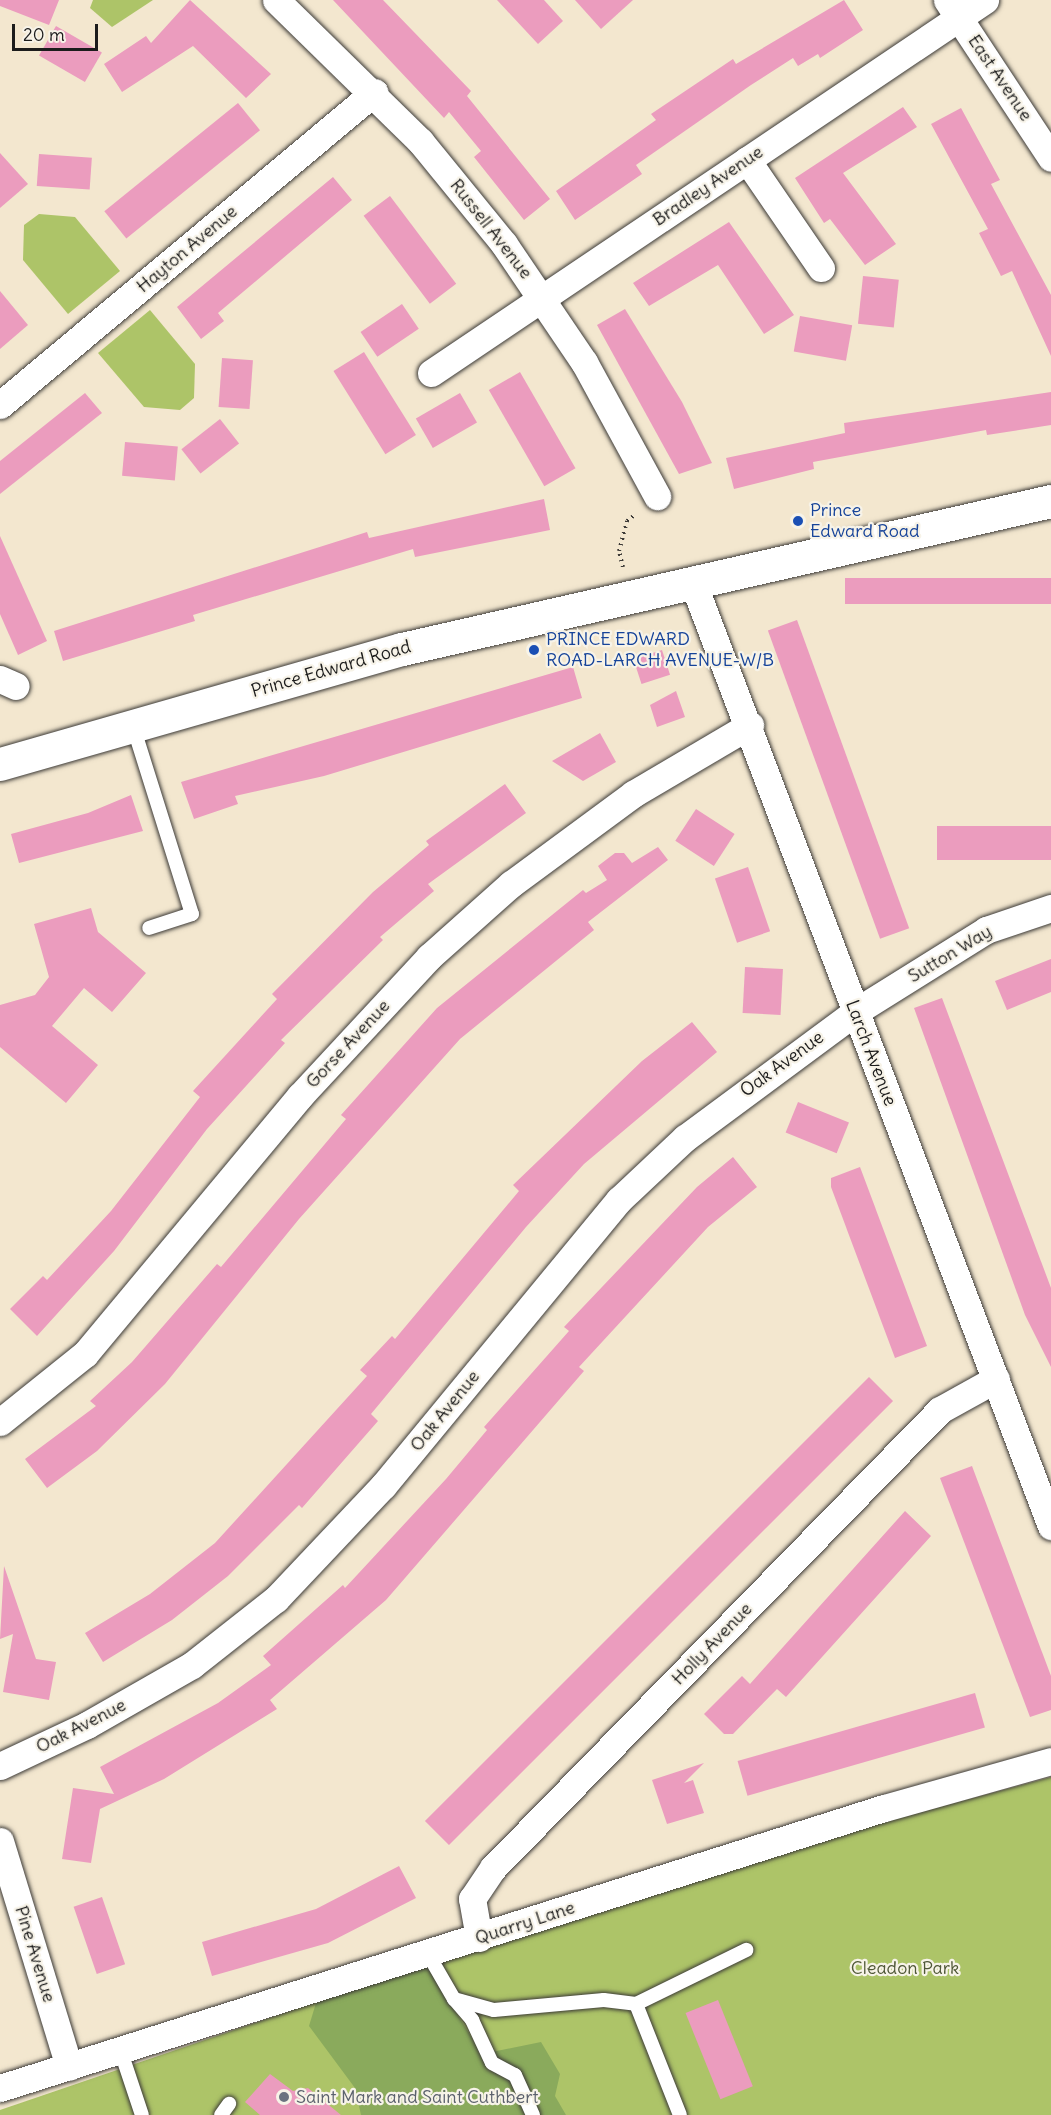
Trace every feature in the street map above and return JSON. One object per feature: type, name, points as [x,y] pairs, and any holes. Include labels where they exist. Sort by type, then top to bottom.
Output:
[{"type":"main road","name":"Prince Edward Road","points":[[0,764],[402,648],[692,580],[1051,501]]},
{"type":"street","name":"Russell Avenue","points":[[276,0],[374,92],[463,192],[543,298],[657,496]]},
{"type":"street","name":"Bradley Avenue","points":[[431,373],[747,160],[953,8],[985,0]]},
{"type":"street","name":"East Avenue","points":[[953,8],[1051,158]]},
{"type":"street","name":"Hayton Avenue","points":[[0,405],[374,92]]},
{"type":"street","points":[[747,160],[821,268]]},
{"type":"street","name":"Larch Avenue","points":[[692,580],[750,725],[855,1012],[1051,1526]]},
{"type":"street","name":"Gorse Avenue","points":[[0,1422],[92,1346],[300,1096],[429,957],[511,884],[633,794],[750,725]]},
{"type":"street","name":"Sutton Way","points":[[855,1012],[986,930],[1051,908]]},
{"type":"street","name":"Oak Avenue","points":[[0,1766],[87,1725],[192,1665],[276,1599],[398,1469],[619,1200],[753,1084],[855,1012]]},
{"type":"street","name":"Holly Avenue","points":[[478,1938],[472,1899],[493,1868],[940,1410],[996,1379]]},
{"type":"street","name":"Quarry Lane","points":[[0,2088],[121,2052],[884,1808],[1051,1761]]},
{"type":"street","name":"Pine Avenue","points":[[0,1840],[69,2067]]},
{"type":"lane","points":[[133,726],[192,914],[148,928]]},
{"type":"lane","points":[[454,1999],[494,2010],[604,2000],[636,2004],[746,1950]]},
{"type":"lane","points":[[428,1954],[454,1999],[472,2020],[492,2063],[515,2075],[533,2115]]},
{"type":"lane","points":[[636,2004],[680,2115]]},
{"type":"lane","points":[[121,2052],[141,2115]]},
{"type":"path","points":[[628,595],[619,551],[627,521],[657,496]]},
{"type":"green space","points":[[93,0],[153,0],[112,27],[90,8]]},
{"type":"green space","points":[[39,214],[75,217],[120,271],[68,314],[23,260],[24,225]]},
{"type":"green space","points":[[150,310],[195,364],[194,398],[180,410],[144,407],[98,353]]},
{"type":"green space","name":"Cleadon Park","points":[[1051,1777],[1051,2115],[0,2115],[0,2110],[404,1972],[884,1822]]},
{"type":"green space","points":[[426,1965],[482,2054],[541,2042],[560,2074],[555,2096],[566,2115],[361,2115],[355,2088],[309,2026],[316,2003]]},
{"type":"building","points":[[0,0],[59,0],[49,25],[0,6]]},
{"type":"building","points":[[190,0],[271,74],[246,98],[193,46],[122,92],[104,64],[146,36],[151,43]]},
{"type":"building","points":[[333,0],[383,0],[471,91],[467,96],[550,199],[524,220],[474,157],[481,151],[449,112],[444,118]]},
{"type":"building","points":[[497,0],[544,0],[563,21],[538,44]]},
{"type":"building","points":[[575,0],[633,0],[601,29]]},
{"type":"building","points":[[844,0],[863,30],[820,58],[818,54],[798,66],[793,58],[751,85],[636,165],[642,174],[575,220],[556,191],[656,120],[651,114],[733,59],[736,64]]},
{"type":"building","points":[[56,26],[102,52],[85,82],[39,55]]},
{"type":"building","points":[[238,103],[260,130],[126,238],[104,211]]},
{"type":"building","points":[[903,107],[917,127],[843,173],[896,244],[865,265],[830,219],[824,223],[795,178]]},
{"type":"building","points":[[961,108],[1000,180],[991,184],[1051,295],[1051,356],[1012,271],[1001,276],[979,233],[988,229],[931,124]]},
{"type":"building","points":[[0,153],[28,184],[0,208]]},
{"type":"building","points":[[39,154],[92,158],[90,190],[37,186]]},
{"type":"building","points":[[333,177],[352,200],[218,313],[224,321],[201,339],[177,307]]},
{"type":"building","points":[[390,196],[456,284],[430,304],[364,216]]},
{"type":"building","points":[[729,222],[794,315],[764,334],[718,265],[649,306],[633,283]]},
{"type":"building","points":[[863,276],[899,280],[894,328],[858,324]]},
{"type":"building","points":[[0,291],[28,325],[0,349]]},
{"type":"building","points":[[402,304],[419,329],[377,357],[361,332]]},
{"type":"building","points":[[625,309],[682,402],[712,463],[679,474],[597,325]]},
{"type":"building","points":[[800,316],[852,325],[846,361],[794,351]]},
{"type":"building","points":[[364,352],[416,435],[385,454],[333,371]]},
{"type":"building","points":[[222,358],[253,360],[250,409],[219,407]]},
{"type":"building","points":[[520,372],[576,468],[544,486],[489,390]]},
{"type":"building","points":[[1051,392],[1051,425],[987,435],[986,430],[813,462],[814,469],[734,489],[726,458],[845,433],[844,423]]},
{"type":"building","points":[[85,393],[102,413],[0,494],[0,461]]},
{"type":"building","points":[[460,393],[477,422],[433,448],[416,418]]},
{"type":"building","points":[[220,419],[239,443],[200,474],[181,449]]},
{"type":"building","points":[[125,442],[178,447],[175,480],[122,476]]},
{"type":"building","points":[[544,499],[550,530],[415,557],[413,549],[193,615],[195,621],[63,661],[54,631],[367,532],[369,538]]},
{"type":"building","points":[[0,536],[47,641],[18,655],[0,614]]},
{"type":"building","points":[[845,578],[1051,578],[1051,604],[845,604]]},
{"type":"building","points":[[797,620],[909,928],[880,939],[768,631]]},
{"type":"building","points":[[662,650],[670,675],[642,684],[633,659]]},
{"type":"building","points":[[573,667],[582,698],[324,776],[235,796],[238,804],[194,819],[181,782]]},
{"type":"building","points":[[676,691],[685,717],[657,727],[650,705]]},
{"type":"building","points":[[600,733],[616,762],[583,781],[552,761]]},
{"type":"building","points":[[505,784],[526,813],[428,884],[434,891],[380,937],[383,940],[281,1040],[285,1043],[207,1129],[114,1251],[37,1336],[10,1309],[43,1276],[47,1280],[111,1211],[200,1097],[193,1091],[277,999],[272,994],[373,892],[429,845],[426,841]]},
{"type":"building","points":[[131,795],[143,831],[19,863],[11,834],[88,813]]},
{"type":"building","points":[[696,809],[735,834],[714,866],[675,841]]},
{"type":"building","points":[[937,826],[1051,826],[1051,860],[937,860]]},
{"type":"building","points":[[658,847],[668,860],[588,922],[594,930],[460,1039],[299,1219],[165,1384],[97,1451],[47,1488],[25,1459],[96,1406],[90,1401],[132,1362],[217,1264],[221,1267],[346,1119],[341,1115],[437,1008],[583,890],[586,893],[607,880],[598,866],[615,853],[624,853],[632,863]]},
{"type":"building","points":[[748,867],[770,931],[737,943],[715,878]]},
{"type":"building","points":[[91,908],[98,932],[146,973],[112,1012],[84,988],[52,1026],[98,1065],[66,1103],[0,1047],[0,1005],[35,995],[49,977],[34,924]]},
{"type":"building","points":[[1051,959],[1051,992],[1007,1010],[995,981]]},
{"type":"building","points":[[745,967],[783,969],[781,1015],[743,1013]]},
{"type":"building","points":[[942,998],[1051,1288],[1051,1367],[1025,1315],[914,1008]]},
{"type":"building","points":[[692,1022],[717,1052],[584,1164],[526,1227],[371,1414],[378,1421],[302,1508],[299,1505],[228,1576],[172,1620],[103,1662],[85,1633],[150,1594],[215,1543],[367,1376],[360,1370],[392,1336],[395,1339],[519,1191],[513,1185],[642,1061]]},
{"type":"building","points":[[798,1102],[849,1123],[837,1153],[786,1133]]},
{"type":"building","points":[[733,1157],[757,1187],[708,1227],[579,1367],[584,1371],[386,1600],[270,1700],[277,1709],[164,1779],[100,1809],[91,1863],[62,1859],[73,1788],[114,1794],[100,1767],[218,1703],[271,1665],[263,1656],[343,1585],[345,1588],[446,1479],[487,1430],[484,1427],[569,1331],[564,1327],[697,1187]]},
{"type":"building","points":[[860,1167],[927,1346],[895,1358],[831,1187],[831,1178]]},
{"type":"building","points":[[869,1377],[893,1401],[449,1845],[425,1821]]},
{"type":"building","points":[[972,1466],[1051,1676],[1051,1710],[1030,1717],[940,1478]]},
{"type":"building","points":[[905,1511],[931,1536],[786,1697],[777,1689],[733,1734],[724,1734],[704,1714],[742,1676],[750,1684]]},
{"type":"building","points":[[4,1566],[36,1659],[56,1662],[49,1700],[3,1692],[13,1634],[0,1639]]},
{"type":"building","points":[[975,1693],[985,1728],[747,1796],[738,1761]]},
{"type":"building","points":[[704,1763],[684,1783],[693,1780],[704,1813],[667,1824],[652,1780]]},
{"type":"building","points":[[399,1866],[416,1898],[328,1943],[212,1976],[202,1942],[316,1909]]},
{"type":"building","points":[[102,1897],[125,1964],[97,1974],[74,1907]]},
{"type":"building","points":[[718,2000],[753,2086],[720,2099],[686,2013]]},
{"type":"building","name":"Saint Mark and Saint Cuthbert","points":[[270,2074],[293,2091],[308,2088],[341,2115],[260,2115],[245,2102]]},
{"type":"place","name":"Prince Edward Road","points":[[798,521]]},
{"type":"place","name":"PRINCE EDWARD ROAD-LARCH AVENUE-W/B","points":[[534,650]]},
{"type":"place","name":"Saint Mark and Saint Cuthbert","points":[[284,2097]]}]
